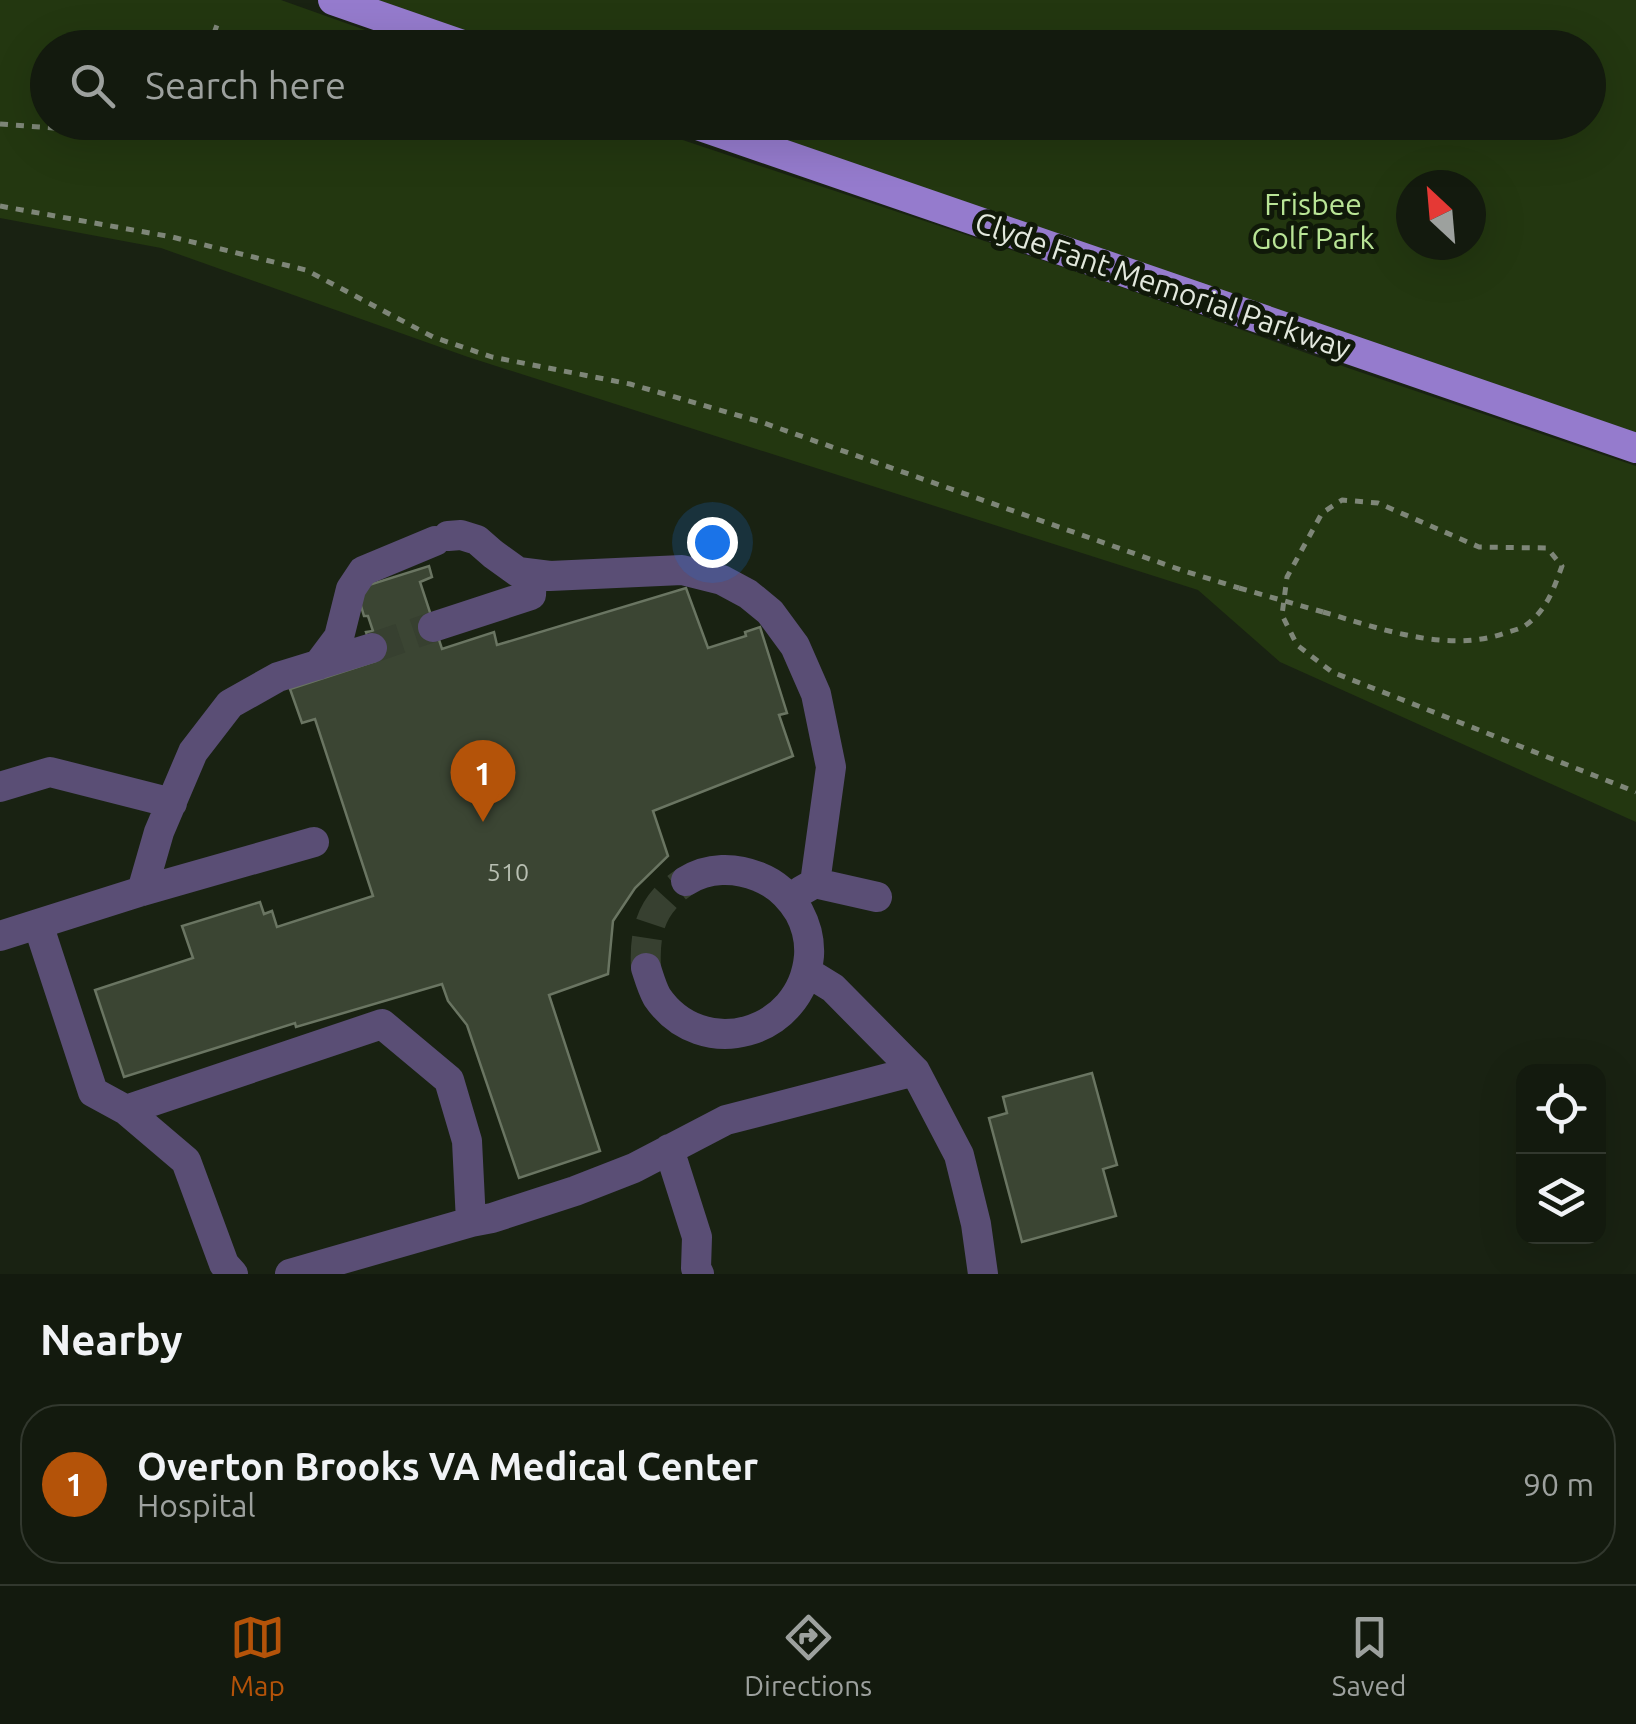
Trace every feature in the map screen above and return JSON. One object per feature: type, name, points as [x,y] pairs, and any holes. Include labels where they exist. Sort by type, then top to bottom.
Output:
[{"type":"main road","points":[[333,0],[419,30]]},
{"type":"main road","name":"Clyde Fant Memorial Parkway","points":[[741,140],[1636,448]]},
{"type":"street","points":[[318,665],[340,637],[351,589],[363,571],[442,539],[461,536],[478,540],[518,572],[550,576],[682,570],[722,580],[770,612],[795,646],[816,694],[831,766],[803,890],[810,946],[807,972],[797,997],[779,1016],[754,1030],[726,1035],[698,1030],[674,1016],[655,995],[646,968]]},
{"type":"street","points":[[434,627],[531,595],[532,574]]},
{"type":"street","points":[[142,891],[159,832],[193,752],[230,704],[278,677],[372,648]]},
{"type":"street","points":[[0,787],[50,772],[172,803]]},
{"type":"street","points":[[0,936],[314,842]]},
{"type":"street","points":[[686,881],[718,869],[745,871],[803,890],[877,897]]},
{"type":"street","points":[[38,924],[93,1092],[126,1110],[186,1161],[224,1264],[234,1274]]},
{"type":"street","points":[[807,972],[833,988],[915,1071],[959,1155],[976,1224],[982,1274]]},
{"type":"street","points":[[126,1110],[382,1024],[448,1080],[467,1142],[470,1222]]},
{"type":"street","points":[[290,1274],[575,1192],[634,1168],[726,1120],[915,1071]]},
{"type":"street","points":[[669,1149],[697,1238],[698,1274]]},
{"type":"path","points":[[215,30],[219,19]]},
{"type":"path","points":[[0,124],[30,126]]},
{"type":"path","points":[[0,206],[172,237],[306,270],[434,338],[492,357],[630,384],[761,422],[1181,570],[1239,588],[1323,612],[1370,626],[1432,639],[1485,640],[1526,626],[1550,599],[1562,566],[1548,548],[1479,546],[1378,503],[1342,500],[1322,513],[1287,577],[1282,615],[1297,645],[1332,672],[1636,792]]},
{"type":"green space","points":[[0,0],[281,0],[365,30],[30,30],[30,140],[683,140],[1636,466],[1636,822],[1280,662],[1198,590],[468,357],[161,248],[0,218]]},
{"type":"green space","name":"Frisbee Golf Park","points":[[375,0],[1636,0],[1636,437],[777,140],[1606,140],[1606,30],[461,30]]},
{"type":"building","points":[[429,566],[432,577],[420,582],[442,649],[494,632],[497,645],[686,588],[708,648],[746,636],[745,632],[760,627],[787,713],[779,715],[793,756],[653,811],[668,856],[635,888],[613,921],[608,974],[549,995],[600,1151],[519,1178],[467,1025],[448,1001],[442,984],[296,1027],[295,1023],[124,1077],[95,990],[193,958],[182,926],[260,902],[264,914],[272,911],[277,927],[373,896],[315,719],[302,723],[290,689],[376,661],[366,632],[373,631],[356,589]]},
{"type":"building","points":[[1092,1073],[1117,1165],[1103,1169],[1116,1216],[1022,1242],[989,1118],[1007,1113],[1003,1097]]},
{"type":"tunnel","points":[[372,648],[433,627]]},
{"type":"tunnel","points":[[646,968],[652,918],[665,898],[686,881]]},
{"type":"place","name":"Overton Brooks VA Medical Center","points":[[483,822]]}]
